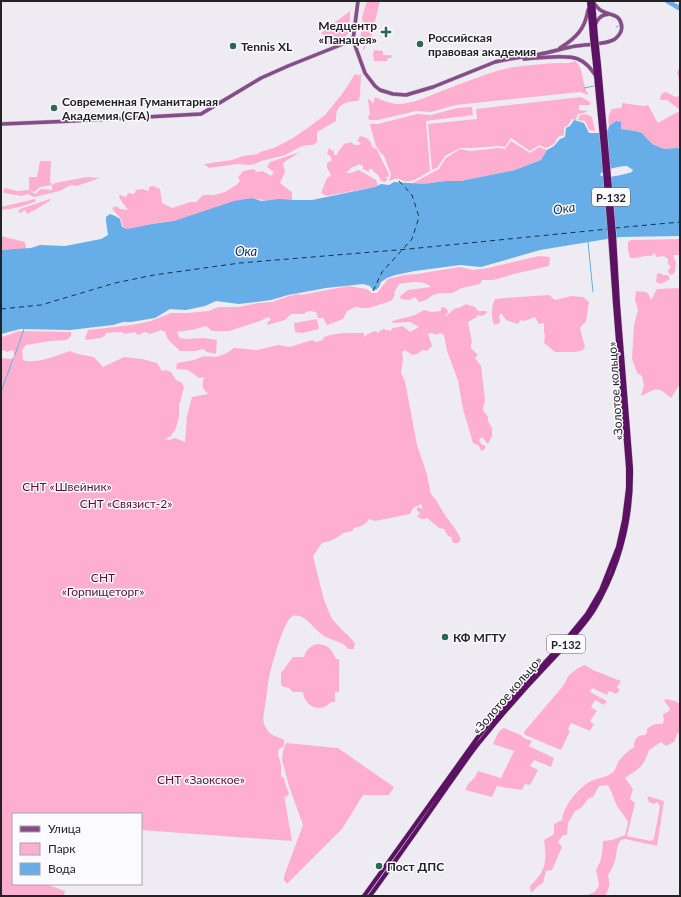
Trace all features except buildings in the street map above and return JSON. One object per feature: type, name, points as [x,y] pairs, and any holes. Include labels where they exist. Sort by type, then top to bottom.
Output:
[{"type":"highway","name":"Р-132","points":[[591,2],[595,25],[594,38]]},
{"type":"highway","name":"Р-132","points":[[591,2],[617,304]]},
{"type":"highway","name":"Р-132","points":[[597,65],[596,76],[599,90]]},
{"type":"highway","name":"«Золотое кольцо»","points":[[364,896],[478,737],[516,693],[564,642],[587,614],[601,590],[618,547],[624,520],[628,488],[617,304]]},
{"type":"highway","name":"«Золотое кольцо»","points":[[370,896],[482,739],[519,695],[586,621],[597,604],[612,573],[624,537],[631,488],[631,462],[617,304]]},
{"type":"highway","points":[[374,896],[375,889]]},
{"type":"main road","points":[[358,1],[353,40],[364,70],[372,82],[380,90],[399,95],[406,95],[433,87],[495,62],[615,39],[621,32],[622,24],[619,19],[611,14],[603,12],[591,2]]},
{"type":"main road","points":[[555,51],[568,43],[579,33],[586,22],[591,2]]},
{"type":"main road","points":[[595,25],[601,16],[611,14]]},
{"type":"main road","points":[[1,124],[201,114],[261,78],[353,40]]},
{"type":"main road","points":[[515,58],[569,57],[579,59],[587,65],[596,76]]},
{"type":"green space","points":[[367,1],[380,1],[370,42],[364,50],[364,46],[367,43],[366,41],[363,41],[362,44],[359,43],[363,24],[362,17]]},
{"type":"green space","points":[[350,11],[350,25],[348,34],[342,40],[329,46],[326,37],[321,33]]},
{"type":"green space","points":[[374,50],[383,51],[383,55],[391,55],[392,58],[388,58],[387,61],[374,61]]},
{"type":"green space","points":[[575,61],[580,68],[585,87],[589,95],[580,92],[456,105],[431,112],[416,111],[378,120],[369,120],[368,116],[370,115],[368,100],[369,99],[373,103],[375,97],[386,102],[398,104],[414,102],[504,69],[530,65],[569,63]]},
{"type":"green space","points":[[680,68],[680,96],[677,72]]},
{"type":"green space","points":[[357,74],[358,76],[361,74],[360,96],[358,101],[349,102],[340,106],[337,111],[336,121],[317,132],[317,142],[313,145],[300,147],[282,156],[261,161],[253,165],[237,164],[209,168],[204,164],[258,154],[293,138],[325,115],[342,94],[354,75]]},
{"type":"green space","points":[[664,92],[676,97],[680,96],[680,110],[667,100],[660,100],[661,95]]},
{"type":"green space","points":[[581,97],[590,102],[590,105],[579,105],[579,110],[587,112],[578,114],[576,120],[572,119],[564,128],[564,135],[558,137],[554,144],[546,148],[539,145],[530,151],[511,138],[505,147],[460,148],[445,156],[438,167],[432,170],[428,124],[477,119],[476,109]]},
{"type":"green space","points":[[622,103],[644,106],[648,105],[658,123],[680,111],[680,149],[664,149],[652,144],[642,133],[621,129],[616,121],[609,126],[608,121],[612,109],[622,107]]},
{"type":"green space","points":[[472,107],[473,115],[426,121],[430,171],[412,181],[393,179],[389,181],[391,174],[384,156],[376,147],[370,124],[378,124],[417,114],[431,115],[457,108]]},
{"type":"green space","points":[[586,114],[592,117],[595,131],[589,130],[585,121],[578,120],[580,115]]},
{"type":"green space","points":[[360,136],[368,139],[371,142],[372,147],[377,149],[389,174],[388,177],[385,177],[388,179],[385,182],[381,181],[372,169],[369,169],[369,172],[363,169],[363,166],[359,164],[352,167],[346,173],[359,170],[376,180],[378,185],[375,187],[326,196],[321,193],[327,178],[331,175],[327,168],[327,163],[332,160],[327,154],[329,148],[334,152],[334,155],[337,155],[344,144],[351,142],[355,145],[359,145],[361,143],[357,141]]},
{"type":"green space","points":[[511,141],[530,153],[539,147],[547,150],[541,160],[515,170],[461,181],[411,184],[439,169],[446,158],[460,149],[470,151],[499,148],[505,149]]},
{"type":"green space","points":[[300,152],[283,163],[285,172],[280,183],[292,192],[292,200],[268,200],[253,198],[174,221],[127,229],[123,227],[121,219],[112,208],[116,206],[120,209],[128,210],[119,197],[120,195],[126,197],[128,193],[134,194],[136,190],[142,189],[149,191],[149,187],[153,186],[160,189],[162,203],[172,208],[190,202],[196,202],[203,195],[214,195],[225,192],[236,185],[240,181],[238,177],[243,171],[254,169],[256,172],[263,171],[271,176],[274,172],[267,167],[270,162]]},
{"type":"green space","points":[[40,161],[51,161],[50,182],[53,185],[55,183],[87,177],[100,178],[77,186],[71,185],[60,191],[34,197],[28,194],[21,196],[4,193],[3,191],[5,188],[17,191],[29,190],[29,177],[37,177]],"holes":[[[52,185],[52,190],[41,189],[35,194],[29,190],[34,192],[40,187]]]},
{"type":"green space","points":[[35,199],[36,201],[23,206],[1,210],[1,207]]},
{"type":"green space","points":[[50,199],[51,200],[29,214],[24,210],[21,213],[18,212],[20,209]]},
{"type":"green space","points":[[1,236],[25,242],[26,249],[1,250]]},
{"type":"green space","points":[[680,239],[680,255],[674,255],[676,262],[675,272],[672,275],[669,274],[668,270],[671,267],[668,264],[668,259],[664,256],[656,257],[655,253],[651,256],[630,258],[628,242],[631,240]]},
{"type":"green space","points":[[539,256],[550,257],[549,266],[493,280],[482,280],[480,284],[462,288],[452,293],[440,293],[433,295],[426,300],[419,302],[415,297],[410,300],[401,299],[400,296],[408,290],[431,287],[420,282],[399,284],[391,301],[369,308],[355,307],[347,311],[343,319],[327,325],[323,318],[318,318],[316,312],[309,311],[303,314],[291,314],[285,320],[267,325],[271,319],[268,317],[229,331],[212,331],[206,326],[177,332],[180,338],[203,338],[217,340],[216,354],[207,352],[203,349],[195,351],[180,351],[169,341],[165,332],[161,330],[150,334],[145,332],[138,335],[135,332],[125,334],[121,332],[106,333],[105,336],[100,338],[86,340],[85,338],[88,330],[151,321],[171,313],[209,311],[218,307],[238,307],[272,302],[298,294],[301,295],[349,286],[367,289],[372,293],[377,293],[388,279],[404,275],[460,267],[473,270],[488,268]]},
{"type":"green space","points":[[660,273],[663,275],[668,275],[670,279],[661,284],[656,282],[657,274]]},
{"type":"green space","points":[[678,288],[680,291],[680,384],[671,398],[660,390],[651,391],[642,396],[644,386],[642,376],[637,373],[632,359],[634,325],[638,310],[635,300],[636,291],[646,292],[651,300],[657,289]]},
{"type":"green space","points":[[549,295],[555,300],[571,296],[583,297],[589,302],[586,321],[580,328],[585,347],[583,350],[576,352],[555,352],[544,343],[544,323],[539,324],[535,317],[524,321],[521,320],[518,324],[507,320],[502,314],[500,314],[500,323],[494,325],[492,312],[495,299]]},
{"type":"green space","points":[[466,304],[475,307],[478,311],[486,311],[487,313],[482,316],[477,315],[477,317],[468,322],[472,342],[471,348],[478,355],[475,358],[481,366],[485,400],[483,410],[488,417],[488,421],[492,428],[492,436],[488,444],[482,437],[479,440],[482,445],[485,445],[485,449],[481,451],[479,446],[473,443],[463,409],[458,381],[447,351],[444,335],[440,333],[435,335],[432,333],[428,334],[432,346],[427,351],[422,350],[417,354],[412,355],[405,350],[402,352],[403,360],[401,373],[405,381],[417,445],[426,471],[431,494],[461,539],[458,543],[453,543],[451,537],[448,536],[444,529],[439,528],[426,517],[426,519],[422,519],[417,517],[420,514],[417,507],[423,509],[421,504],[413,508],[410,514],[375,521],[369,519],[365,524],[354,528],[352,531],[343,533],[330,541],[322,543],[313,556],[324,600],[332,619],[355,643],[354,649],[348,649],[343,644],[323,635],[304,618],[297,616],[293,616],[289,619],[278,644],[269,678],[263,721],[265,727],[270,733],[284,740],[284,746],[279,749],[278,754],[281,765],[281,776],[284,778],[289,793],[286,798],[284,795],[292,841],[142,830],[142,813],[12,813],[12,885],[49,885],[65,891],[64,896],[1,896],[1,358],[12,359],[14,355],[13,350],[7,352],[3,350],[1,351],[1,337],[20,331],[71,332],[71,336],[67,340],[26,345],[22,350],[23,360],[27,361],[46,359],[70,351],[94,357],[103,367],[124,357],[142,359],[157,363],[162,371],[166,370],[171,372],[176,380],[181,382],[184,387],[179,406],[179,417],[176,428],[171,436],[165,439],[169,440],[175,438],[185,442],[187,416],[192,397],[208,394],[204,390],[203,386],[204,377],[199,378],[188,370],[176,369],[177,363],[194,360],[204,356],[216,357],[227,353],[234,348],[257,350],[278,345],[290,347],[312,340],[316,342],[323,340],[324,337],[329,335],[364,333],[364,337],[375,331],[379,333],[379,331],[384,329],[390,331],[393,328],[403,326],[410,332],[419,327],[410,322],[393,323],[392,321],[415,315],[424,310],[432,312],[441,311],[441,308],[443,307],[447,309],[448,312],[445,317],[454,309]]},
{"type":"green space","points":[[317,319],[319,329],[302,333],[295,332],[294,323]]},
{"type":"green space","points":[[317,644],[326,646],[333,652],[336,659],[339,659],[339,692],[335,692],[335,702],[331,702],[322,708],[310,705],[304,697],[303,692],[293,692],[289,688],[281,685],[281,673],[293,657],[304,657],[306,652],[312,646]]},
{"type":"green space","points":[[585,665],[593,670],[621,681],[617,687],[620,690],[616,694],[609,691],[607,695],[592,688],[590,692],[607,701],[604,705],[595,700],[591,707],[597,711],[590,721],[594,724],[590,731],[571,723],[568,729],[570,731],[561,750],[525,735],[524,732],[563,686],[569,675]]},
{"type":"green space","points":[[667,699],[680,704],[680,732],[677,734],[674,742],[666,746],[661,742],[649,750],[642,765],[625,778],[633,789],[630,799],[635,803],[627,836],[651,841],[654,838],[660,806],[657,802],[654,804],[649,802],[647,796],[664,801],[657,846],[625,839],[621,840],[618,846],[616,859],[608,875],[609,886],[605,896],[586,896],[595,892],[599,885],[596,870],[602,854],[603,841],[612,840],[625,835],[628,822],[617,806],[608,785],[599,786],[593,797],[589,798],[581,808],[575,811],[568,823],[567,835],[563,835],[558,842],[562,847],[552,870],[546,871],[543,883],[531,893],[530,886],[539,876],[544,866],[544,840],[554,834],[554,824],[562,820],[568,803],[586,784],[612,773],[621,758],[634,747],[636,738],[645,735],[647,729],[652,725],[662,724],[664,721],[663,715],[670,710],[664,700]]},
{"type":"green space","points":[[504,728],[532,741],[529,746],[554,758],[551,767],[534,760],[530,766],[538,770],[530,785],[525,784],[522,790],[497,786],[492,797],[465,790],[478,771],[501,778],[514,751],[493,744],[499,732]]},
{"type":"green space","points":[[286,743],[338,748],[394,787],[389,795],[363,795],[342,829],[287,884],[284,880],[284,876],[303,825],[289,786],[282,760]]},
{"type":"water","name":"Ока","points":[[574,120],[584,123],[589,133],[598,133],[608,130],[609,126],[616,121],[621,122],[621,129],[642,133],[652,144],[664,149],[680,149],[680,236],[620,237],[540,250],[481,267],[460,265],[415,271],[387,278],[381,282],[376,290],[373,290],[370,286],[363,284],[326,288],[288,295],[271,300],[239,304],[216,301],[205,306],[186,310],[170,309],[155,318],[123,322],[113,325],[70,330],[20,329],[1,334],[1,250],[31,248],[40,245],[65,246],[101,239],[108,235],[106,217],[110,214],[120,219],[122,227],[127,229],[174,221],[234,201],[253,198],[261,201],[280,199],[312,200],[375,187],[381,184],[389,185],[394,182],[423,184],[461,181],[515,170],[541,160],[547,150],[554,146],[560,139],[565,137],[566,128],[570,126]],"holes":[[[627,166],[633,170],[632,172],[611,177],[600,175],[601,173],[613,168]]]},
{"type":"waterway","points":[[667,1],[679,8],[680,6]]},
{"type":"waterway","points":[[584,88],[594,86]]},
{"type":"waterway","points":[[588,242],[593,292]]},
{"type":"waterway","points":[[15,355],[24,329]]},
{"type":"waterway","points":[[1,392],[13,359]]},
{"type":"ferry route","points":[[373,291],[382,272],[412,239],[419,217],[412,195],[398,180]]},
{"type":"ferry route","points":[[615,228],[680,222]]},
{"type":"ferry route","points":[[1,309],[41,305],[115,283],[154,275],[240,263],[409,249],[608,229]]},
{"type":"place","name":"Медцентр «Панацея»","points":[[386,32]]},
{"type":"place","name":"Российская правовая академия","points":[[420,44]]},
{"type":"place","name":"Tennis XL","points":[[233,46]]},
{"type":"place","name":"Современная Гуманитарная Академия (СГА)","points":[[54,108]]},
{"type":"place","name":"КФ МГТУ","points":[[445,637]]},
{"type":"place","name":"Пост ДПС","points":[[379,866]]},
{"type":"park label","name":"СНТ «Швейник»","points":[[67,486]]},
{"type":"park label","name":"СНТ «Связист-2»","points":[[126,503]]},
{"type":"park label","name":"СНТ «Горпищеторг»","points":[[103,584]]},
{"type":"park label","name":"СНТ «Заокское»","points":[[201,779]]}]
